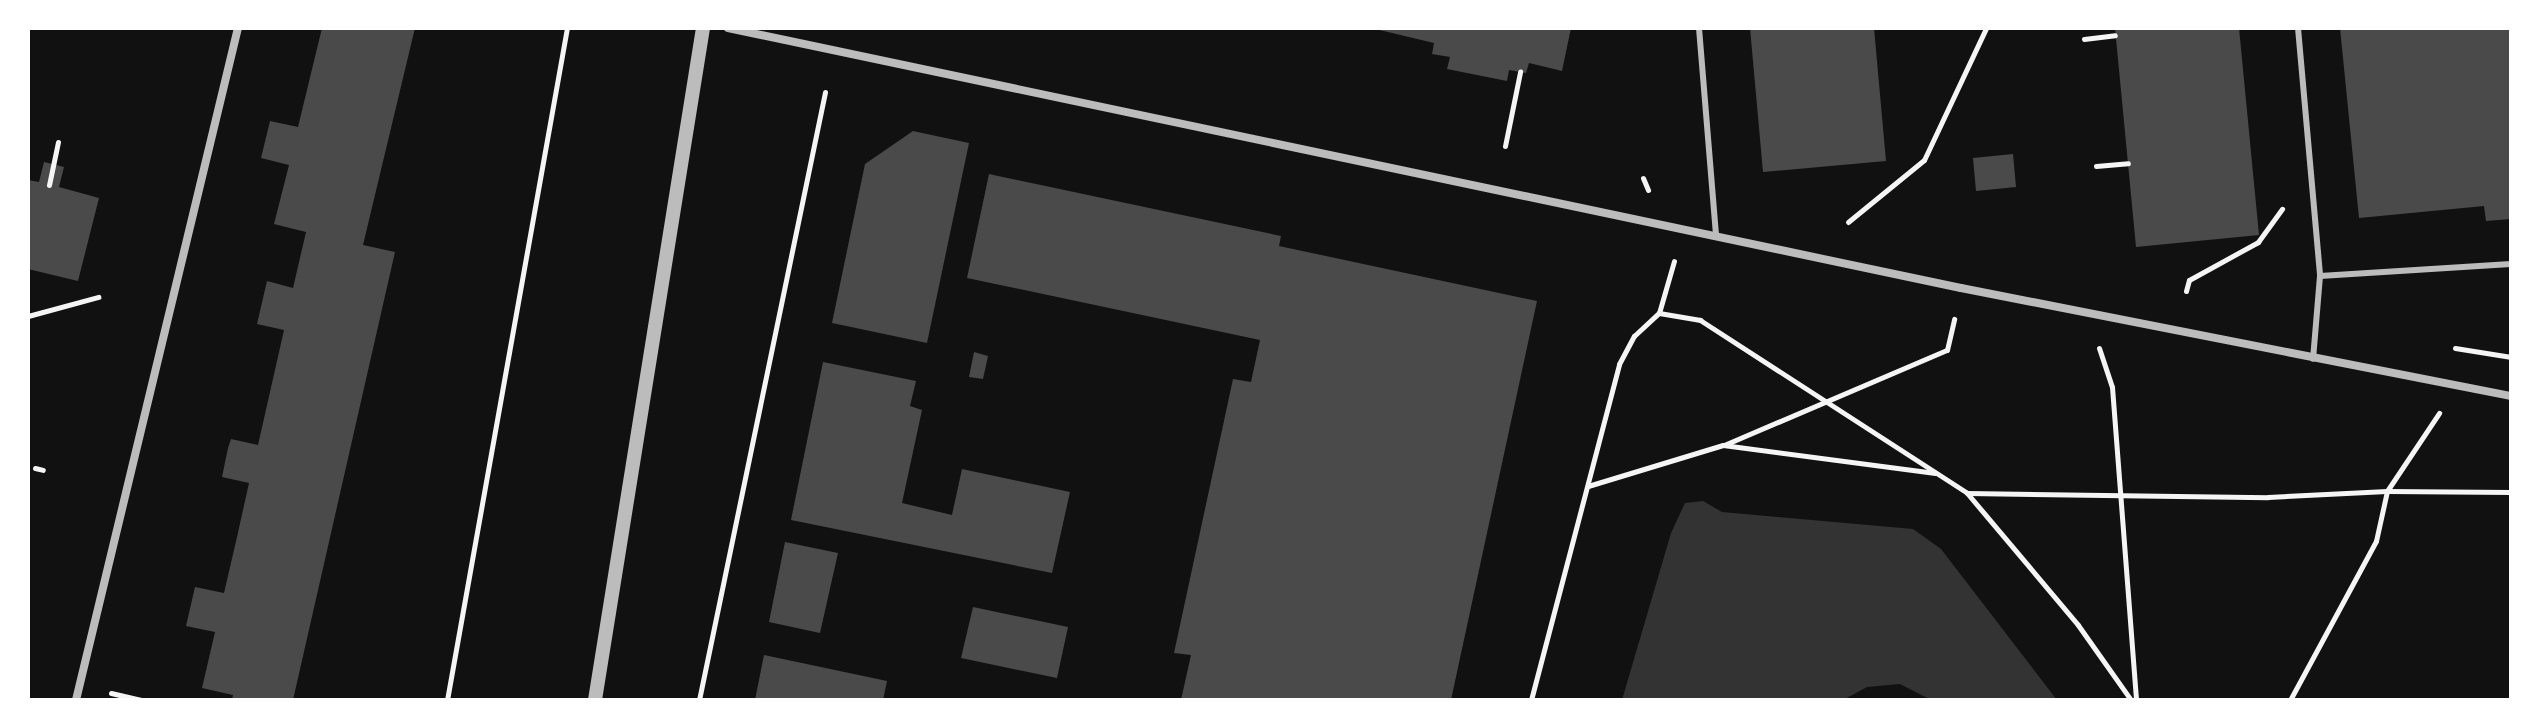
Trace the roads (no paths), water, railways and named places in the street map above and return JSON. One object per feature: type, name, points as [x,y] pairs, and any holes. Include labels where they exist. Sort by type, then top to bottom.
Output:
[{"type":"street","points":[[76,700],[238,28]]},
{"type":"street","points":[[595,700],[703,28]]},
{"type":"street","points":[[728,28],[1961,288],[2511,396]]},
{"type":"lane","points":[[1699,28],[1716,235]]},
{"type":"lane","points":[[2298,28],[2320,276],[2313,359]]},
{"type":"lane","points":[[2320,276],[2511,264]]}]
